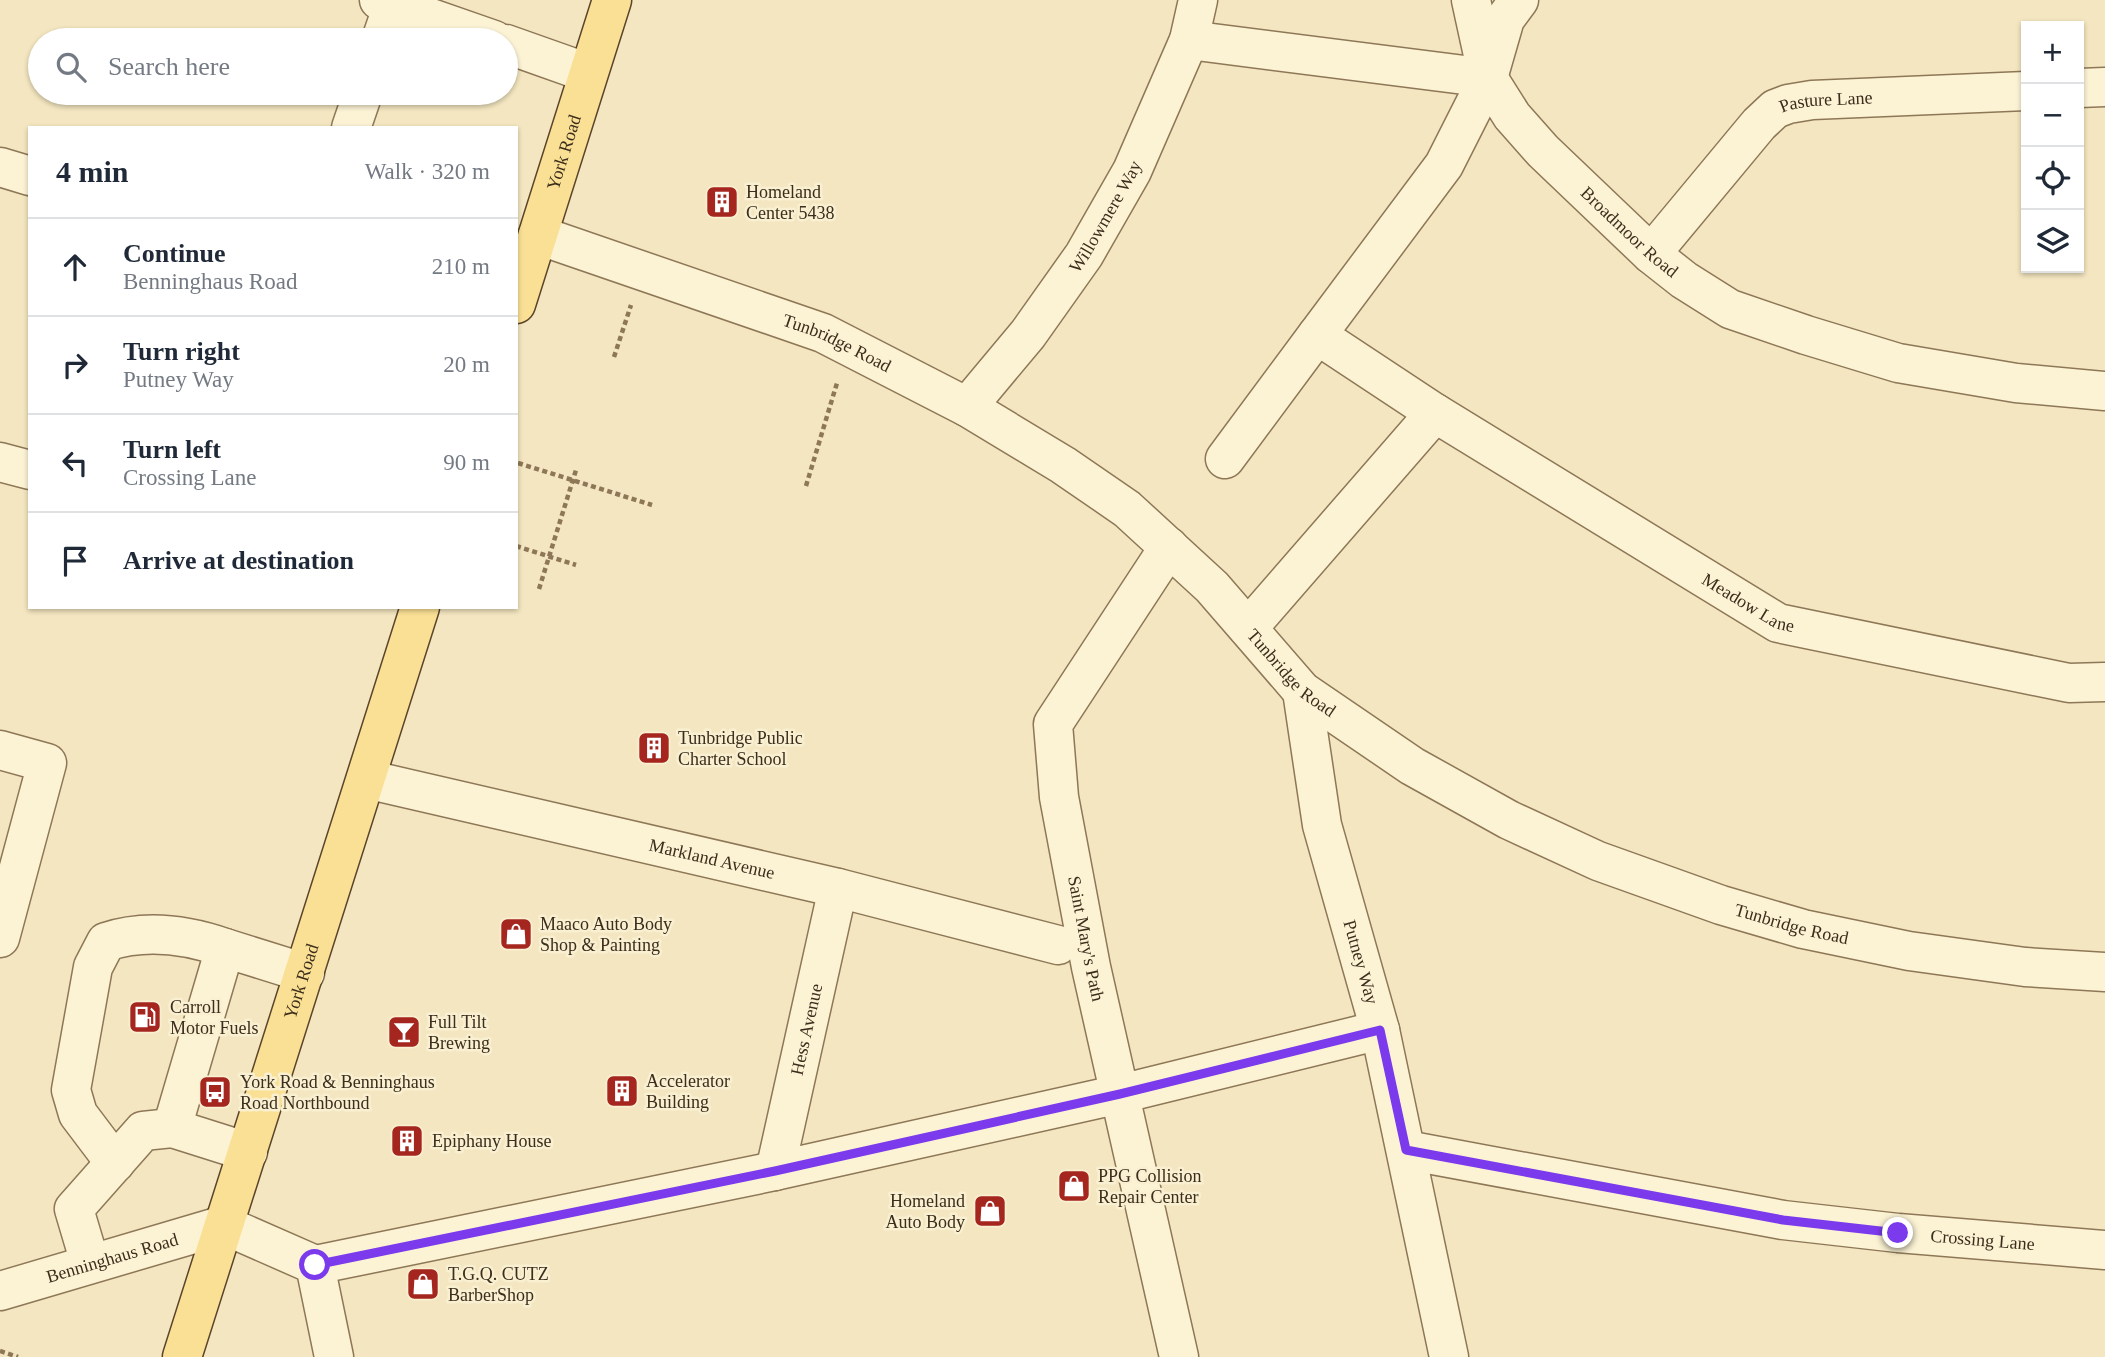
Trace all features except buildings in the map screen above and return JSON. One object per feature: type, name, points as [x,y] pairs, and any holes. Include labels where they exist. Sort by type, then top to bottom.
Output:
[{"type":"main road","name":"York Road","points":[[518,298],[611,0]]},
{"type":"main road","name":"York Road","points":[[182,1357],[419,609]]},
{"type":"street","name":"Willowmere Way","points":[[967,407],[1028,334],[1083,255],[1132,171],[1189,40],[1198,0]]},
{"type":"street","name":"Broadmoor Road","points":[[1471,0],[1488,78],[1512,116],[1543,151],[1651,254],[1684,280],[1730,309],[1898,363],[2016,383],[2105,391]]},
{"type":"street","points":[[1225,459],[1444,165],[1488,78],[1505,19],[1519,0]]},
{"type":"street","points":[[383,28],[386,2],[460,28]]},
{"type":"street","points":[[1189,40],[1488,78]]},
{"type":"street","points":[[518,48],[588,73]]},
{"type":"street","points":[[2084,88],[2105,87]]},
{"type":"street","name":"Pasture Lane","points":[[1651,254],[1759,124],[1775,109],[1788,104],[1846,97],[2021,91]]},
{"type":"street","points":[[352,126],[359,105]]},
{"type":"street","points":[[0,167],[28,175]]},
{"type":"street","name":"Tunbridge Road","points":[[538,235],[823,333],[967,407],[1063,465],[1127,509],[1212,587],[1302,691],[1412,766],[1509,820],[1598,861],[1721,905],[1803,929],[1909,951],[2025,967],[2105,972]]},
{"type":"street","name":"Meadow Lane","points":[[1317,335],[1435,413],[1778,623],[2069,683],[2105,682]]},
{"type":"street","points":[[1248,628],[1435,413]]},
{"type":"street","points":[[0,462],[28,469]]},
{"type":"street","name":"Saint Mary's Path","points":[[1169,547],[1053,724],[1059,797],[1091,967],[1179,1357]]},
{"type":"street","name":"Putney Way","points":[[1302,691],[1322,825],[1380,1030],[1449,1357]]},
{"type":"street","points":[[0,750],[47,763],[0,938]]},
{"type":"street","name":"Markland Avenue","points":[[366,779],[838,888],[1058,945]]},
{"type":"street","name":"Hess Avenue","points":[[775,1171],[838,888]]},
{"type":"street","points":[[115,1163],[78,1114],[71,1090],[93,967],[106,942],[125,936],[178,936],[305,973]]},
{"type":"street","points":[[172,1128],[226,948]]},
{"type":"street","points":[[224,1225],[315,1265],[775,1171],[1120,1094],[1380,1030]]},
{"type":"street","points":[[89,1263],[74,1209],[143,1131],[172,1128],[248,1152]]},
{"type":"street","name":"Crossing Lane","points":[[1406,1150],[1783,1220],[2105,1251]]},
{"type":"street","name":"Benninghaus Road","points":[[0,1291],[224,1225]]},
{"type":"street","points":[[315,1265],[334,1357]]},
{"type":"path","points":[[614,357],[634,297]]},
{"type":"path","points":[[806,486],[840,372]]},
{"type":"path","points":[[518,463],[652,505]]},
{"type":"path","points":[[539,589],[576,470]]},
{"type":"path","points":[[518,547],[576,565]]},
{"type":"path","points":[[0,1352],[18,1357]]},
{"type":"place","name":"Homeland Center 5438","points":[[722,202]]},
{"type":"place","name":"Tunbridge Public Charter School","points":[[654,748]]},
{"type":"place","name":"Maaco Auto Body Shop & Painting","points":[[516,934]]},
{"type":"place","name":"Carroll Motor Fuels","points":[[145,1017]]},
{"type":"place","name":"Full Tilt Brewing","points":[[404,1032]]},
{"type":"place","name":"Accelerator Building","points":[[622,1091]]},
{"type":"place","name":"York Road & Benninghaus Road Northbound","points":[[215,1092]]},
{"type":"place","name":"Epiphany House","points":[[407,1141]]},
{"type":"place","name":"PPG Collision Repair Center","points":[[1074,1186]]},
{"type":"place","name":"Homeland Auto Body","points":[[990,1211]]},
{"type":"place","name":"T.G.Q. CUTZ BarberShop","points":[[423,1284]]},
{"type":"route","points":[[315,1265],[775,1171],[1120,1094],[1380,1030],[1406,1150],[1783,1220],[1898,1233]]}]
